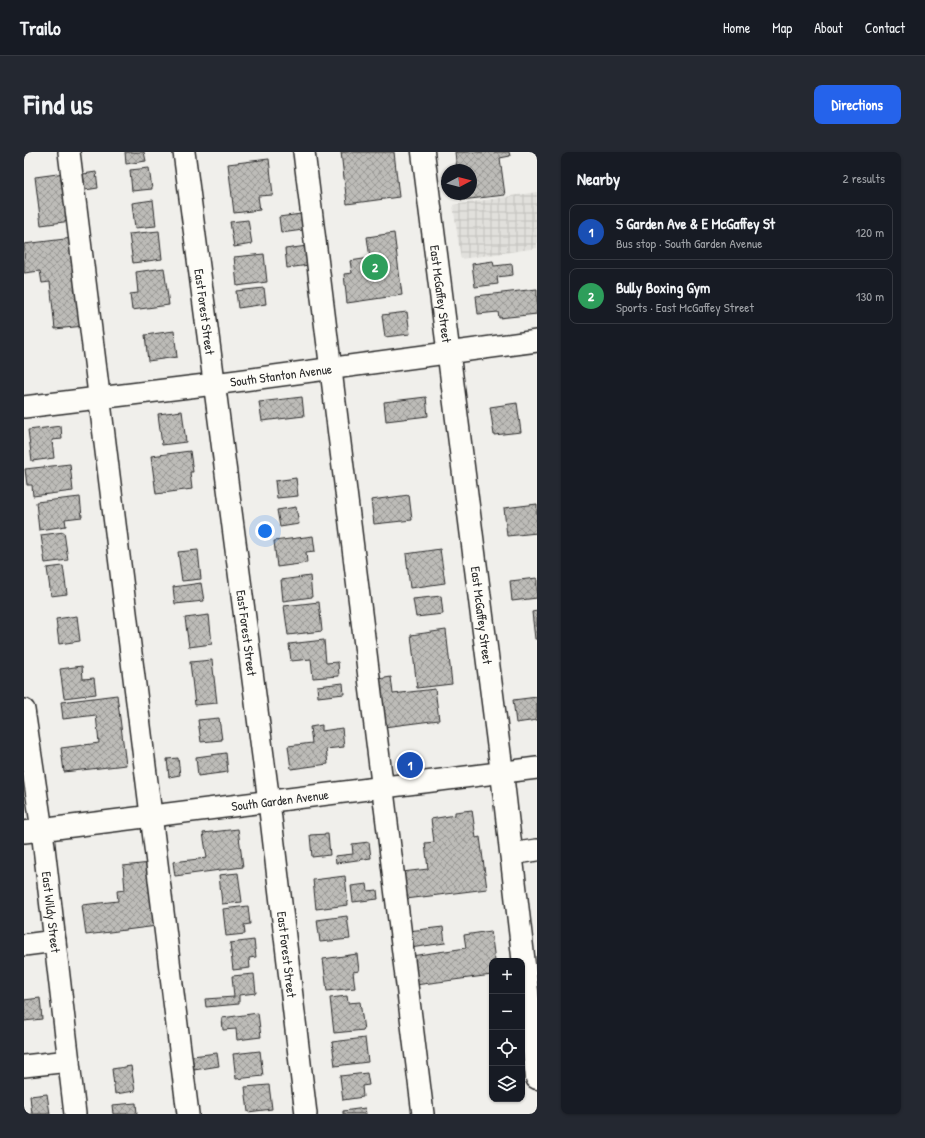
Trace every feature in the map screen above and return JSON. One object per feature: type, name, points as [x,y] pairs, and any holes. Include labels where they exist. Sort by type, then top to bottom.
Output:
[{"type":"main road","name":"East McGaffey Street","points":[[423,152],[502,772],[537,1078]]},
{"type":"street","points":[[69,152],[188,1114]]},
{"type":"street","name":"East Forest Street","points":[[184,152],[269,802],[306,1114]]},
{"type":"street","points":[[304,152],[423,1114]]},
{"type":"street","name":"South Stanton Avenue","points":[[24,406],[214,384],[537,341]]},
{"type":"street","name":"East Wildy Street","points":[[25,718],[33,831],[55,941],[75,1114]]},
{"type":"street","name":"South Garden Avenue","points":[[33,831],[537,768]]},
{"type":"street","points":[[511,854],[537,850]]},
{"type":"street","points":[[24,945],[55,941]]},
{"type":"street","points":[[24,1066],[69,1061]]},
{"type":"shaded area","points":[[537,192],[537,248],[461,259],[453,205]]},
{"type":"building","points":[[125,152],[144,152],[146,161],[126,164]]},
{"type":"building","points":[[341,152],[394,152],[399,197],[347,204]]},
{"type":"building","points":[[455,152],[509,152],[510,156],[500,158],[505,195],[477,198],[477,164],[456,164]]},
{"type":"building","points":[[269,159],[273,195],[258,196],[260,210],[234,213],[228,164]]},
{"type":"building","points":[[149,168],[152,189],[132,191],[130,170]]},
{"type":"building","points":[[96,172],[98,188],[85,190],[83,174]]},
{"type":"building","points":[[65,173],[71,221],[41,225],[35,177]]},
{"type":"building","points":[[153,200],[156,226],[135,228],[132,203]]},
{"type":"building","points":[[301,214],[303,230],[281,233],[279,217]]},
{"type":"building","points":[[248,220],[252,244],[234,247],[230,222]]},
{"type":"building","points":[[159,231],[162,259],[133,263],[129,234]]},
{"type":"building","points":[[394,233],[402,295],[347,303],[344,274],[352,273],[350,261],[370,258],[367,237]]},
{"type":"building","points":[[73,238],[84,326],[55,329],[50,282],[42,283],[40,271],[24,273],[24,244]]},
{"type":"building","points":[[307,246],[309,265],[287,268],[285,249]]},
{"type":"building","points":[[264,254],[267,282],[237,286],[234,257]]},
{"type":"building","points":[[493,261],[494,266],[512,264],[513,275],[497,277],[498,284],[475,287],[472,264]]},
{"type":"building","points":[[164,268],[169,305],[132,310],[130,294],[138,293],[136,272]]},
{"type":"building","points":[[264,288],[266,304],[238,308],[236,291]]},
{"type":"building","points":[[537,289],[537,314],[499,318],[498,312],[478,314],[476,296]]},
{"type":"building","points":[[407,312],[410,334],[385,337],[382,315]]},
{"type":"building","points":[[174,331],[177,357],[148,361],[145,335]]},
{"type":"building","points":[[302,397],[304,416],[262,421],[259,402]]},
{"type":"building","points":[[426,397],[428,416],[386,421],[384,402]]},
{"type":"building","points":[[517,403],[521,432],[494,435],[490,407]]},
{"type":"building","points":[[182,411],[186,442],[162,445],[158,414]]},
{"type":"building","points":[[61,426],[62,439],[52,440],[54,458],[32,461],[28,430]]},
{"type":"building","points":[[190,451],[193,472],[190,472],[192,489],[156,494],[151,456]]},
{"type":"building","points":[[70,464],[73,491],[33,496],[32,485],[27,485],[25,469]]},
{"type":"building","points":[[296,478],[298,496],[277,498],[275,481]]},
{"type":"building","points":[[409,495],[412,520],[374,524],[371,500]]},
{"type":"building","points":[[80,497],[82,517],[65,519],[66,526],[39,530],[36,502]]},
{"type":"building","points":[[537,504],[537,533],[507,536],[504,508]]},
{"type":"building","points":[[296,507],[299,524],[280,527],[277,510]]},
{"type":"building","points":[[64,532],[68,560],[45,563],[41,535]]},
{"type":"building","points":[[313,536],[315,551],[306,552],[307,563],[277,567],[274,541]]},
{"type":"building","points":[[440,549],[445,583],[410,588],[406,554]]},
{"type":"building","points":[[198,550],[201,579],[182,581],[178,552]]},
{"type":"building","points":[[63,566],[67,594],[51,596],[47,568]]},
{"type":"building","points":[[310,576],[312,597],[283,601],[281,580]]},
{"type":"building","points":[[537,578],[537,598],[512,601],[510,581]]},
{"type":"building","points":[[201,583],[204,601],[175,604],[173,587]]},
{"type":"building","points":[[441,596],[443,614],[416,617],[413,599]]},
{"type":"building","points":[[319,602],[322,631],[288,635],[284,606]]},
{"type":"building","points":[[537,611],[537,639],[535,639],[532,612]]},
{"type":"building","points":[[209,615],[212,644],[189,647],[185,618]]},
{"type":"building","points":[[77,616],[80,641],[59,644],[56,619]]},
{"type":"building","points":[[446,630],[452,684],[417,688],[411,635]]},
{"type":"building","points":[[324,640],[326,663],[338,662],[339,676],[313,678],[311,659],[291,661],[289,644]]},
{"type":"building","points":[[212,660],[217,703],[195,705],[190,662]]},
{"type":"building","points":[[82,666],[83,679],[94,678],[96,694],[64,698],[60,669]]},
{"type":"building","points":[[391,677],[393,694],[435,689],[439,720],[384,727],[379,679]]},
{"type":"building","points":[[343,683],[344,694],[318,697],[317,686]]},
{"type":"building","points":[[117,695],[126,765],[64,772],[61,748],[99,743],[96,715],[63,719],[61,702]]},
{"type":"building","points":[[537,697],[537,720],[516,723],[513,700]]},
{"type":"building","points":[[219,718],[222,740],[201,742],[198,720]]},
{"type":"building","points":[[322,725],[322,731],[342,728],[344,747],[326,749],[328,764],[291,769],[288,746],[312,743],[310,727]]},
{"type":"building","points":[[226,753],[228,772],[198,776],[196,757]]},
{"type":"building","points":[[178,758],[180,775],[169,777],[167,759]]},
{"type":"building","points":[[472,810],[476,838],[480,837],[487,889],[406,899],[402,872],[428,869],[425,843],[434,842],[431,819],[455,815],[455,812]]},
{"type":"building","points":[[238,829],[243,867],[175,876],[173,862],[207,858],[203,833]]},
{"type":"building","points":[[328,834],[330,855],[312,857],[310,835]]},
{"type":"building","points":[[369,842],[371,858],[336,863],[335,856],[353,854],[352,844]]},
{"type":"building","points":[[150,863],[157,926],[86,935],[82,905],[118,901],[117,891],[125,890],[123,866]]},
{"type":"building","points":[[238,873],[242,902],[222,904],[219,875]]},
{"type":"building","points":[[345,876],[348,905],[316,909],[313,880]]},
{"type":"building","points":[[367,884],[368,891],[377,890],[378,899],[353,902],[351,886]]},
{"type":"building","points":[[248,906],[250,924],[244,925],[245,934],[226,936],[223,909]]},
{"type":"building","points":[[347,916],[350,939],[320,942],[317,920]]},
{"type":"building","points":[[443,927],[445,943],[410,948],[408,931]]},
{"type":"building","points":[[491,931],[495,958],[489,958],[489,975],[415,985],[411,956],[466,948],[464,935]]},
{"type":"building","points":[[254,940],[256,957],[249,958],[250,968],[233,970],[230,943]]},
{"type":"building","points":[[357,954],[359,971],[353,972],[355,988],[327,991],[323,959]]},
{"type":"building","points":[[254,974],[256,993],[239,995],[239,1004],[206,1007],[205,999],[234,997],[232,976]]},
{"type":"building","points":[[347,996],[348,1003],[360,1002],[364,1030],[334,1033],[330,998]]},
{"type":"building","points":[[40,998],[42,1019],[24,1021],[24,1000]]},
{"type":"building","points":[[258,1013],[261,1037],[237,1040],[236,1029],[223,1030],[222,1018]]},
{"type":"building","points":[[365,1038],[368,1062],[335,1066],[332,1042]]},
{"type":"building","points":[[260,1051],[263,1076],[236,1079],[233,1054]]},
{"type":"building","points":[[217,1053],[219,1066],[194,1070],[192,1056]]},
{"type":"building","points":[[131,1066],[135,1091],[115,1094],[112,1069]]},
{"type":"building","points":[[367,1073],[369,1085],[362,1086],[363,1097],[343,1100],[340,1076]]},
{"type":"building","points":[[269,1085],[272,1109],[248,1112],[245,1087]]},
{"type":"building","points":[[47,1094],[50,1114],[32,1114],[30,1096]]},
{"type":"building","points":[[136,1103],[137,1114],[113,1114],[112,1105]]},
{"type":"building","points":[[365,1108],[366,1114],[343,1114],[343,1111]]},
{"type":"place","name":"Bully Boxing Gym","points":[[375,267]]},
{"type":"place","name":"S Garden Ave & E McGaffey St","points":[[410,765]]}]
